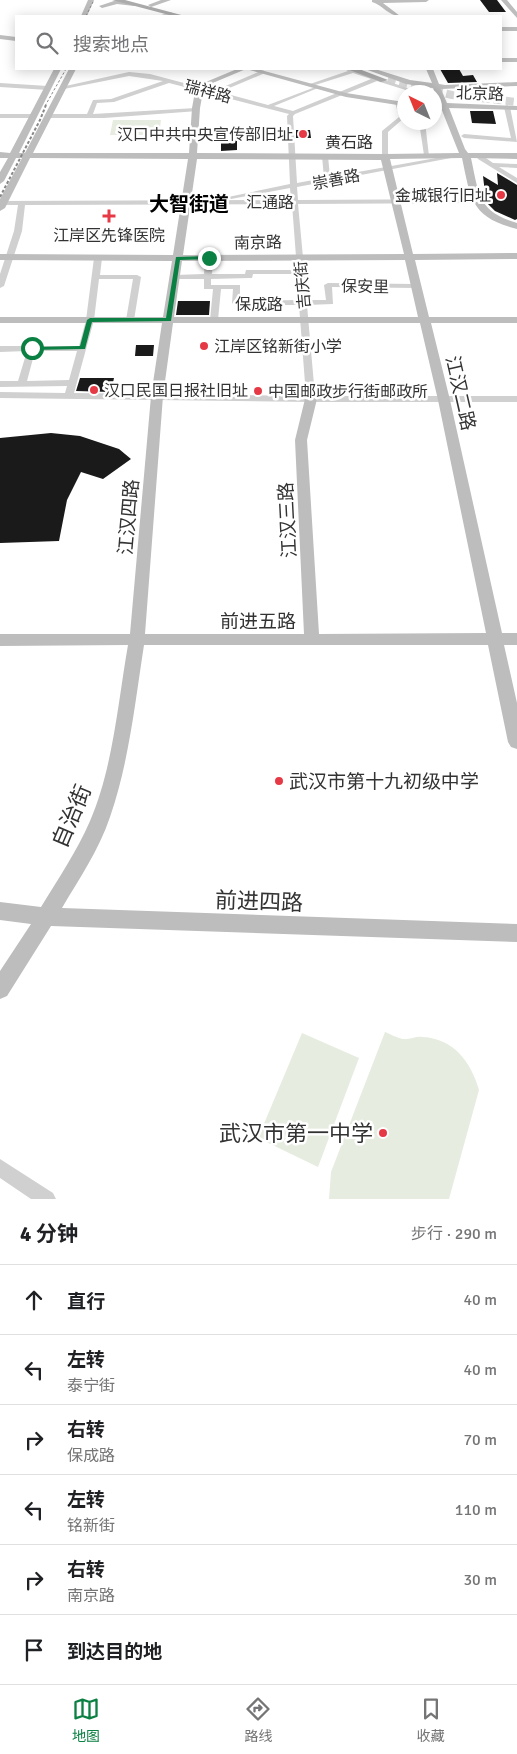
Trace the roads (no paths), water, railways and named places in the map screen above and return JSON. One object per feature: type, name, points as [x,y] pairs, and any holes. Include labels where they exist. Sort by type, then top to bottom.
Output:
[{"type":"main road","points":[[116,0],[151,5],[188,15]]},
{"type":"main road","points":[[132,2],[176,15]]},
{"type":"main road","points":[[353,70],[382,79]]},
{"type":"street","points":[[151,5],[168,0]]},
{"type":"street","points":[[375,1],[426,0]]},
{"type":"street","points":[[504,0],[517,16]]},
{"type":"street","points":[[84,15],[90,1]]},
{"type":"street","points":[[375,1],[390,15]]},
{"type":"street","points":[[375,1],[396,15]]},
{"type":"street","points":[[102,6],[117,2],[132,2]]},
{"type":"street","points":[[167,15],[171,14]]},
{"type":"street","points":[[502,29],[517,29]]},
{"type":"street","points":[[0,38],[15,39]]},
{"type":"street","points":[[502,60],[517,60]]},
{"type":"street","points":[[0,181],[57,70]]},
{"type":"street","points":[[1,205],[72,70]]},
{"type":"street","points":[[129,74],[135,70]]},
{"type":"street","points":[[202,90],[205,84],[240,70]]},
{"type":"street","points":[[254,70],[378,102],[397,104]]},
{"type":"street","points":[[268,107],[353,70]]},
{"type":"street","points":[[371,70],[409,82],[429,85]]},
{"type":"street","points":[[430,70],[436,85]]},
{"type":"street","points":[[437,70],[472,155],[484,207],[497,217],[517,225]]},
{"type":"street","points":[[214,93],[263,72]]},
{"type":"street","name":"瑞祥路","points":[[64,86],[129,74],[150,76],[292,113]]},
{"type":"street","points":[[292,113],[340,93],[382,79],[398,85]]},
{"type":"street","points":[[89,116],[95,100],[112,101],[170,81]]},
{"type":"street","points":[[442,87],[517,84]]},
{"type":"street","points":[[0,85],[48,88]]},
{"type":"street","name":"江汉四路","points":[[137,641],[157,396],[193,156],[196,110],[198,97],[202,90]]},
{"type":"street","name":"北京路","points":[[442,105],[517,108]]},
{"type":"street","points":[[464,136],[516,140],[507,107]]},
{"type":"street","points":[[48,116],[89,116],[196,110]]},
{"type":"street","name":"吉庆街","points":[[292,113],[290,116],[293,187],[311,399]]},
{"type":"street","points":[[442,113],[461,150],[480,158],[517,181]]},
{"type":"street","points":[[0,116],[34,116]]},
{"type":"street","points":[[386,163],[385,131],[397,120]]},
{"type":"street","points":[[423,130],[427,155]]},
{"type":"street","name":"黄石路","points":[[0,155],[325,156],[386,163],[427,155],[517,156]]},
{"type":"street","points":[[472,155],[477,201],[481,209],[494,219],[517,225]]},
{"type":"street","name":"崇善路","points":[[207,202],[327,180],[386,163],[472,155]]},
{"type":"street","points":[[325,156],[327,180]]},
{"type":"street","name":"江汉二路","points":[[386,163],[444,400],[517,742]]},
{"type":"street","points":[[491,165],[517,166]]},
{"type":"street","name":"汇通路","points":[[1,205],[22,203],[477,201]]},
{"type":"street","points":[[0,286],[4,257],[18,231],[22,203]]},
{"type":"street","name":"南京路","points":[[4,257],[517,256]]},
{"type":"street","points":[[70,396],[90,320],[98,258]]},
{"type":"street","points":[[209,258],[207,287],[238,287],[236,303],[303,303]]},
{"type":"street","points":[[175,277],[250,276],[249,272],[300,272]]},
{"type":"street","points":[[96,277],[137,277],[130,320]]},
{"type":"street","name":"保安里","points":[[303,303],[330,302],[328,286],[416,286]]},
{"type":"street","points":[[214,320],[217,287]]},
{"type":"street","name":"保成路","points":[[0,320],[517,320]]},
{"type":"street","points":[[22,384],[32,348]]},
{"type":"street","points":[[0,349],[83,348]]},
{"type":"street","points":[[0,384],[73,383]]},
{"type":"street","points":[[0,395],[311,399],[517,399]]},
{"type":"street","name":"江汉三路","points":[[311,399],[301,440],[312,640]]},
{"type":"street","name":"前进五路","points":[[0,640],[517,640]]},
{"type":"street","name":"自治街","points":[[0,989],[85,852],[100,819],[119,747],[137,641]]},
{"type":"street","name":"前进四路","points":[[0,911],[45,917],[517,932]]},
{"type":"street","points":[[0,1168],[47,1199]]},
{"type":"tunnel","points":[[388,79],[452,95],[517,102]]},
{"type":"railway","points":[[86,15],[94,0]]},
{"type":"railway","points":[[45,106],[65,70]]},
{"type":"railway","points":[[0,197],[46,105]]},
{"type":"place","name":"汉口中共中央宣传部旧址","points":[[303,134]]},
{"type":"place","name":"金城银行旧址","points":[[501,195]]},
{"type":"place","name":"江岸区先锋医院","points":[[109,216]]},
{"type":"place","name":"江岸区铭新街小学","points":[[204,346]]},
{"type":"place","name":"汉口民国日报社旧址","points":[[94,390]]},
{"type":"place","name":"中国邮政步行街邮政所","points":[[258,391]]},
{"type":"place","name":"武汉市第十九初级中学","points":[[279,781]]},
{"type":"place","name":"武汉市第一中学","points":[[383,1133]]},
{"type":"district","name":"大智街道","points":[[189,204]]}]
